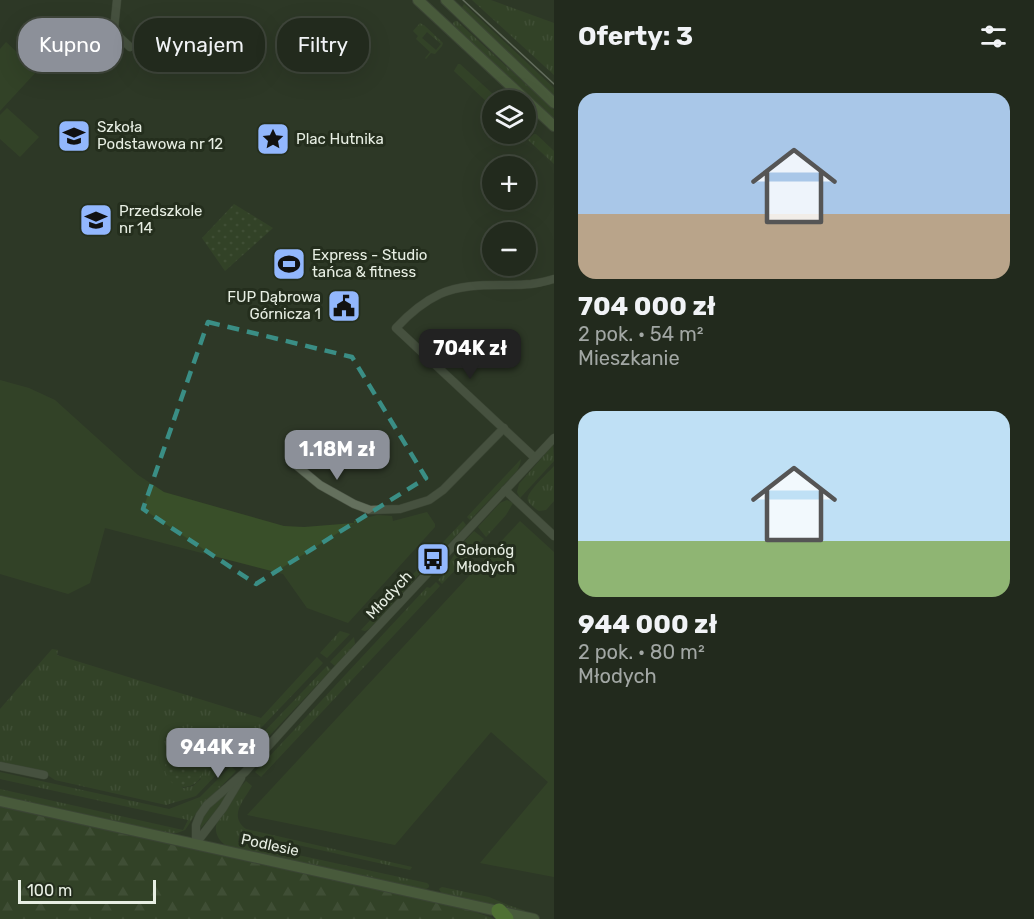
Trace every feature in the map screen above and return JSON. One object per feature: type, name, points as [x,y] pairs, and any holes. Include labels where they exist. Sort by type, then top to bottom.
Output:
[{"type":"street","points":[[117,0],[114,29],[116,34],[130,47]]},
{"type":"street","points":[[418,0],[554,126]]},
{"type":"street","points":[[443,23],[454,3],[554,103]]},
{"type":"street","points":[[535,458],[396,328],[412,312],[441,294],[470,287],[529,284],[554,279]]},
{"type":"street","points":[[297,466],[320,485],[354,504],[370,510],[400,509],[429,500],[443,490],[504,428]]},
{"type":"street","name":"Młodych","points":[[196,844],[195,829],[200,814],[207,805],[245,772],[554,438]]},
{"type":"street","points":[[505,490],[554,536]]},
{"type":"street","points":[[0,765],[44,775]]},
{"type":"street","name":"Młodych","points":[[196,844],[223,808],[245,772]]},
{"type":"street","name":"Podlesie","points":[[0,801],[502,915],[534,919]]},
{"type":"highlighted area","points":[[208,322],[352,357],[426,478],[256,584],[143,509]]},
{"type":"green space","points":[[472,0],[491,0],[554,23],[554,75]]},
{"type":"green space","points":[[464,4],[554,88],[554,96],[461,9]]},
{"type":"green space","points":[[457,21],[532,90],[523,90],[453,26],[453,23]]},
{"type":"green space","points":[[420,23],[443,43],[442,46],[426,59],[430,52],[416,39],[418,36],[413,31]],"holes":[[[427,32],[441,44],[436,50],[422,38]]]},
{"type":"green space","points":[[6,42],[18,53],[18,72],[36,72],[0,111],[0,49]]},
{"type":"green space","points":[[460,64],[489,90],[482,90],[482,97],[454,71]]},
{"type":"green space","points":[[536,93],[554,110],[554,119],[536,102]]},
{"type":"green space","points":[[7,108],[39,137],[20,157],[0,139],[0,115]]},
{"type":"green space","points":[[536,134],[554,151],[554,164],[532,144],[536,144]]},
{"type":"green space","points":[[234,204],[273,228],[225,271],[202,238]]},
{"type":"green space","points":[[0,380],[29,388],[55,400],[138,475],[164,492],[284,526],[304,527],[354,523],[354,521],[377,515],[392,516],[393,521],[427,512],[435,527],[348,623],[307,608],[283,574],[105,528],[90,583],[68,594],[0,574]]},
{"type":"green space","points":[[553,445],[554,461],[520,498],[517,492],[519,484]]},
{"type":"green space","points":[[521,459],[517,471],[470,520],[467,517]]},
{"type":"green space","points":[[554,466],[554,501],[546,510],[539,511],[530,504],[528,498],[533,488]]},
{"type":"green space","points":[[507,500],[513,503],[506,515],[486,537],[478,527],[500,503]]},
{"type":"green space","points":[[463,521],[466,525],[441,552],[438,550],[432,557],[431,555]]},
{"type":"green space","points":[[520,521],[554,552],[554,877],[480,863],[548,782],[491,732],[395,845],[247,815]]},
{"type":"green space","points":[[474,531],[484,539],[442,584],[438,580],[444,574],[442,571]]},
{"type":"green space","points":[[429,557],[430,559],[424,565],[426,567],[369,629],[361,630]]},
{"type":"green space","points":[[436,582],[440,586],[261,777],[255,772],[427,587],[430,588]]},
{"type":"green space","points":[[340,631],[350,634],[327,658],[320,653]]},
{"type":"green space","points":[[354,637],[355,644],[335,666],[330,662]]},
{"type":"green space","points":[[52,649],[58,650],[57,655],[261,718],[317,657],[323,663],[196,796],[166,805],[55,780],[46,774],[0,763],[0,709]],"holes":[[[175,751],[201,779],[193,786],[183,788],[165,768],[168,758]]]},
{"type":"green space","points":[[327,666],[331,670],[243,764],[239,761],[239,758]]},
{"type":"green space","points":[[184,749],[198,754],[203,768],[198,782],[184,787],[170,782],[165,768],[170,754]]},
{"type":"green space","points":[[231,766],[236,771],[199,809],[185,830],[177,833],[167,833],[0,796],[0,789],[183,830],[188,820],[0,779],[0,772],[169,809],[200,797]]},
{"type":"green space","points":[[246,781],[252,786],[239,808],[238,819],[246,829],[412,867],[410,870],[240,832],[238,842],[427,883],[429,887],[425,890],[227,846],[219,838],[216,826],[224,809]]},
{"type":"green space","points":[[229,791],[224,802],[200,829],[206,812]]},
{"type":"green space","points":[[0,807],[469,910],[495,919],[0,919]]},
{"type":"green space","points":[[442,887],[489,897],[526,911],[442,894],[439,889]]},
{"type":"tram line","points":[[463,0],[554,84]]},
{"type":"place","name":"Szkoła Podstawowa nr 12","points":[[74,136]]},
{"type":"place","name":"Plac Hutnika","points":[[273,139]]},
{"type":"place","name":"Przedszkole nr 14","points":[[96,220]]},
{"type":"place","name":"Express - Studio tańca & fitness","points":[[289,264]]},
{"type":"place","name":"FUP Dąbrowa Górnicza 1","points":[[344,306]]},
{"type":"place","name":"Gołonóg Młodych","points":[[433,559]]}]
